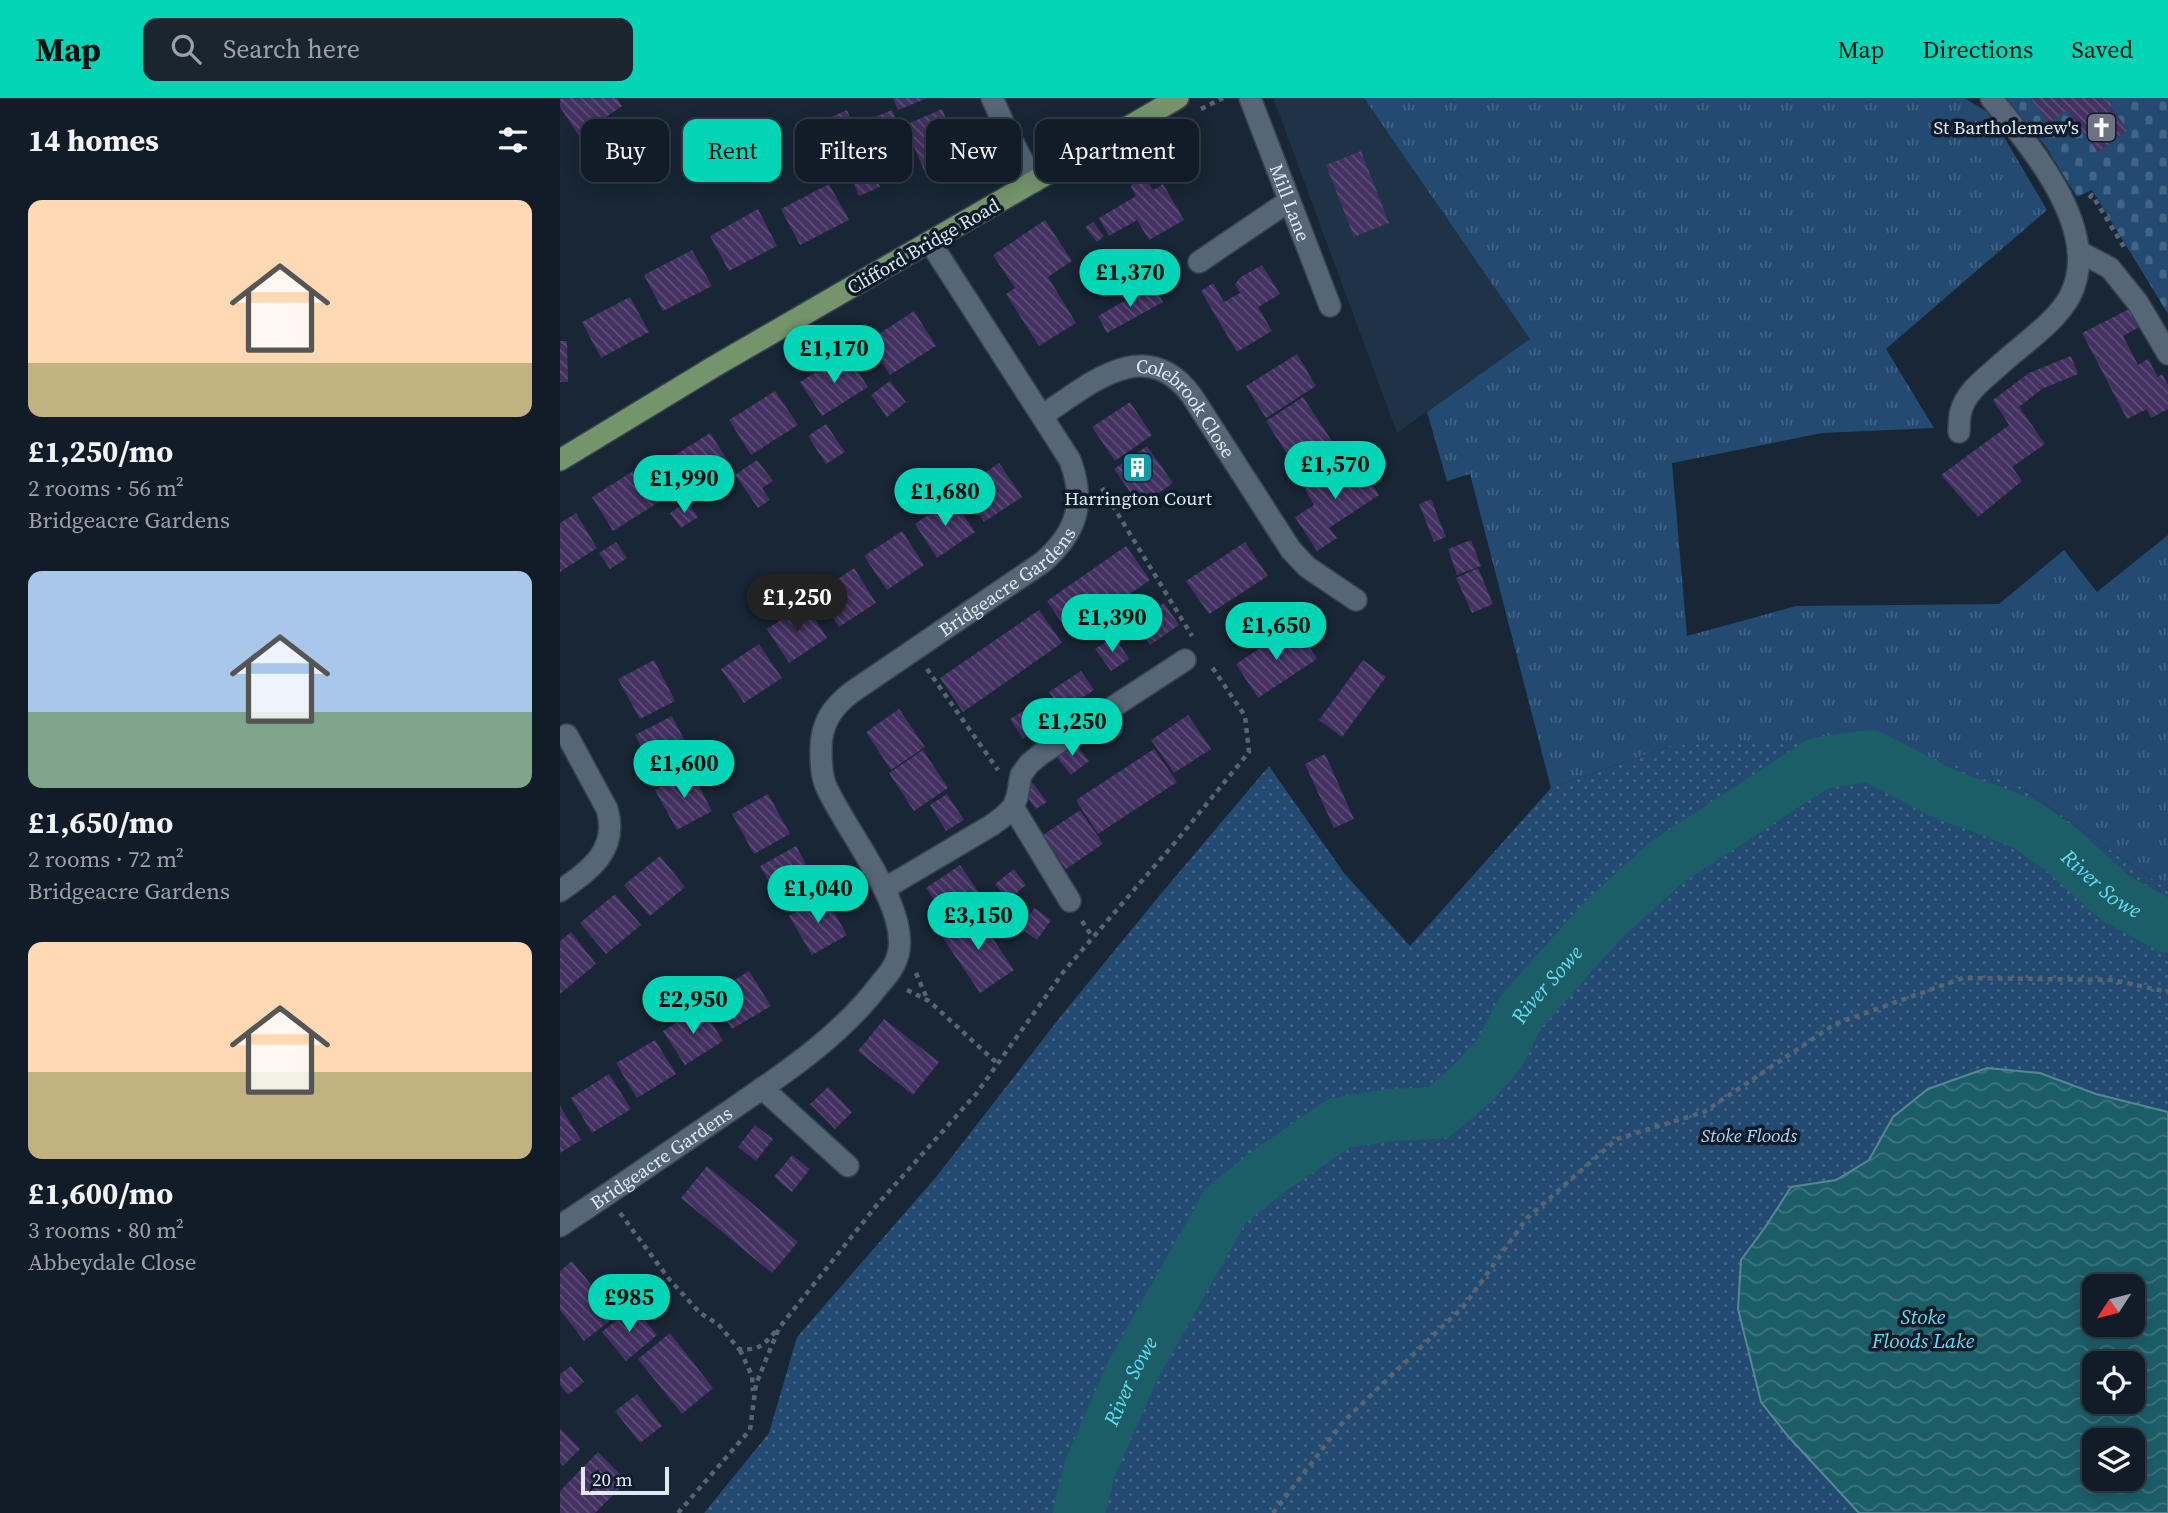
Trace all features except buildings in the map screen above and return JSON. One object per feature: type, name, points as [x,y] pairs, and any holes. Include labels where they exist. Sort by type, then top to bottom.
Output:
[{"type":"main road","name":"Clifford Bridge Road","points":[[560,460],[715,366],[1178,98]]},
{"type":"street","points":[[992,98],[1034,182]]},
{"type":"street","name":"Mill Lane","points":[[1250,98],[1330,306]]},
{"type":"street","points":[[1959,432],[1961,410],[1972,391],[2057,314],[2070,295],[2076,276],[2078,251],[2065,204],[2040,159],[1991,98]]},
{"type":"street","points":[[1199,262],[1289,201]]},
{"type":"street","name":"Bridgeacre Gardens","points":[[560,1226],[762,1088],[818,1046],[870,998],[881,983],[898,957],[900,943],[894,910],[825,784],[821,753],[824,726],[839,701],[1043,562],[1066,538],[1076,514],[1077,478],[1070,460],[930,242]]},
{"type":"street","points":[[2078,251],[2110,268],[2138,303],[2168,354]]},
{"type":"street","name":"Colebrook Close","points":[[1043,415],[1116,369],[1143,365],[1170,373],[1192,396],[1292,550],[1307,566],[1356,600]]},
{"type":"street","points":[[884,889],[992,825],[1013,807],[1021,775],[1041,754],[1196,655]]},
{"type":"street","points":[[560,891],[596,862],[610,834],[607,809],[567,735]]},
{"type":"street","points":[[1013,807],[1070,901]]},
{"type":"street","points":[[762,1088],[848,1166]]},
{"type":"path","points":[[739,1349],[754,1350],[779,1328],[876,1206],[976,1094],[1064,971],[1249,752],[1245,716],[1196,655],[1110,497]]},
{"type":"path","points":[[933,677],[989,757]]},
{"type":"path","points":[[1273,1513],[1344,1420],[1464,1306],[1527,1218],[1616,1139],[1704,1112],[1835,1024],[1964,978],[2113,980],[2168,992]]},
{"type":"path","points":[[881,983],[912,991],[929,1001],[998,1064]]},
{"type":"path","points":[[609,1193],[620,1214],[669,1279],[700,1313],[718,1324],[739,1349],[752,1376],[754,1398]]},
{"type":"path","points":[[678,1513],[750,1430],[756,1384],[779,1328]]},
{"type":"shaded area","points":[[1364,98],[1530,339],[1397,433],[1274,100]]},
{"type":"green space","points":[[1364,98],[1964,98],[1986,111],[2047,210],[1886,349],[1934,428],[1822,433],[1672,463],[1687,636],[1796,606],[1999,604],[2064,550],[2097,592],[2168,535],[2168,890],[2018,785],[1673,745],[1551,788],[1470,474],[1447,481],[1427,412],[1530,339]]},
{"type":"green space","points":[[2006,98],[2168,98],[2168,314],[2092,190],[2077,197],[2046,147]]},
{"type":"green space","name":"Stoke Floods","points":[[1877,741],[2018,785],[2168,890],[2168,1513],[704,1513],[769,1433],[797,1337],[936,1177],[1061,1016],[1269,766],[1344,873],[1410,946],[1551,788],[1673,745]]},
{"type":"water","name":"Stoke Floods Lake","points":[[1987,1068],[2040,1073],[2096,1094],[2168,1112],[2168,1513],[1859,1513],[1787,1435],[1761,1402],[1738,1309],[1741,1260],[1791,1187],[1836,1180],[1869,1160],[1893,1117],[1928,1089]]},
{"type":"waterway","name":"River Sowe","points":[[1079,1513],[1090,1468],[1133,1370],[1226,1205],[1339,1123],[1390,1115],[1438,1113],[1472,1084],[1499,1054],[1521,1012],[1603,920],[1667,862],[1819,763],[1871,756],[1940,792],[2025,824],[2062,850],[2115,898],[2168,927]]},
{"type":"place","name":"St Bartholemew's","points":[[2102,127]]},
{"type":"place","name":"Harrington Court","points":[[1138,467]]}]
